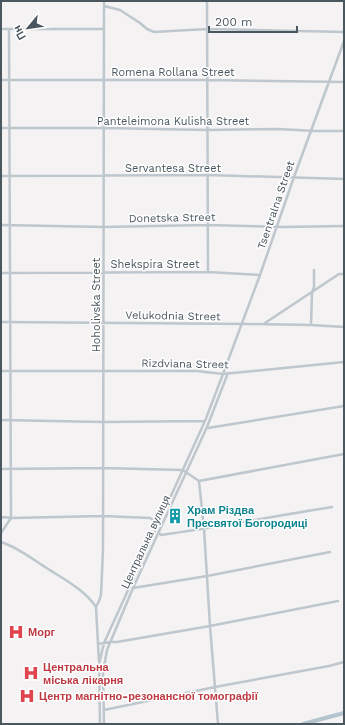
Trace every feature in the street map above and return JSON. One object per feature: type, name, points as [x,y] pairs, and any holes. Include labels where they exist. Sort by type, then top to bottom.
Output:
[{"type":"main road","points":[[303,724],[342,714]]},
{"type":"street","name":"Hoholivska Street","points":[[99,664],[96,607],[101,594],[103,550],[104,1]]},
{"type":"street","points":[[207,1],[208,272]]},
{"type":"street","points":[[104,6],[120,10],[140,23],[147,30],[154,32],[207,30],[344,32]]},
{"type":"street","points":[[1,29],[104,29]]},
{"type":"street","points":[[1,533],[11,518],[9,29]]},
{"type":"street","name":"Tsentralna Street","points":[[224,374],[344,41]]},
{"type":"street","name":"Romena Rollana Street","points":[[1,80],[207,80],[344,82]]},
{"type":"street","name":"Panteleimona Kulisha Street","points":[[1,128],[344,131]]},
{"type":"street","name":"Servantesa Street","points":[[1,176],[207,175],[344,179]]},
{"type":"street","name":"Donetska Street","points":[[1,225],[104,227],[207,225],[344,226]]},
{"type":"street","points":[[311,325],[314,270]]},
{"type":"street","name":"Shekspira Street","points":[[1,273],[208,272],[260,275]]},
{"type":"street","points":[[264,324],[339,274],[344,274]]},
{"type":"street","name":"Velukodnia Street","points":[[1,322],[264,324],[344,327]]},
{"type":"street","name":"Rizdviana Street","points":[[1,371],[197,370],[224,374],[344,362]]},
{"type":"street","name":"Центральна вулиця","points":[[104,724],[103,673],[107,650],[133,588],[207,427],[228,373]]},
{"type":"street","name":"Центральна вулиця","points":[[104,644],[205,421],[224,374]]},
{"type":"street","points":[[207,427],[344,406]]},
{"type":"street","points":[[1,420],[103,422],[205,421]]},
{"type":"street","points":[[1,469],[103,468],[183,470],[200,481],[344,454]]},
{"type":"street","points":[[200,481],[218,724]]},
{"type":"street","points":[[159,533],[161,535],[204,529],[332,506]]},
{"type":"street","points":[[1,518],[103,516],[150,518],[158,523]]},
{"type":"street","points":[[1,542],[18,550],[62,578],[87,596],[96,607]]},
{"type":"street","points":[[133,588],[207,576],[330,552]]},
{"type":"street","points":[[98,644],[210,626],[338,601]]},
{"type":"street","points":[[100,724],[99,664],[104,644]]},
{"type":"street","points":[[104,710],[344,662]]},
{"type":"place","name":"Храм Різдва Пресвятої Богородиці","points":[[175,516]]},
{"type":"place","name":"Морг","points":[[16,632]]},
{"type":"place","name":"Центральна міська лікарня","points":[[31,673]]},
{"type":"place","name":"Центр магнітно-резонансної томографії","points":[[27,696]]}]
